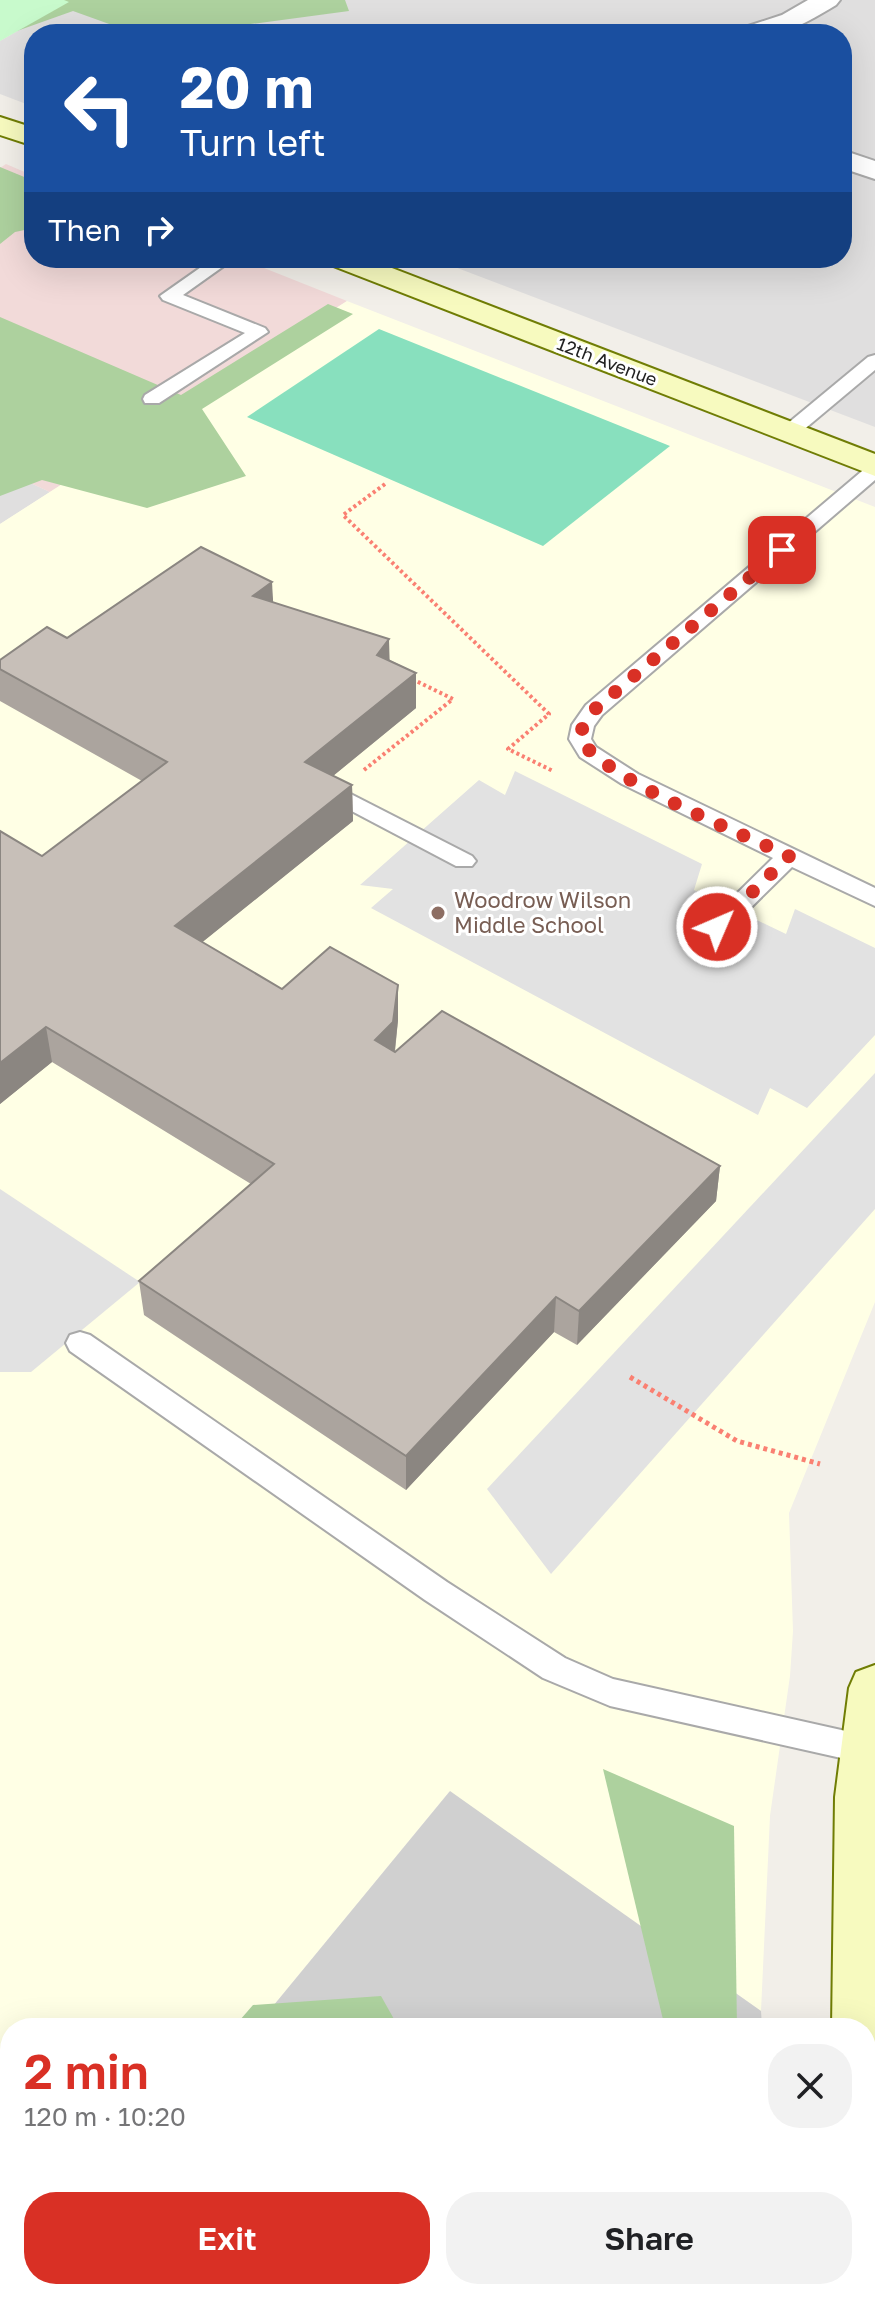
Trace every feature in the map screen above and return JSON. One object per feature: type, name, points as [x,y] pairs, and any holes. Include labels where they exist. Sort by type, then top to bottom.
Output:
[{"type":"street","points":[[782,24],[827,0]]},
{"type":"street","points":[[0,125],[24,134]]},
{"type":"street","points":[[852,162],[875,170]]},
{"type":"street","name":"12th Avenue","points":[[365,268],[875,468]]},
{"type":"street","points":[[861,2018],[862,1797],[875,1688]]},
{"type":"lane","points":[[152,399],[259,332],[169,296],[211,268]]},
{"type":"lane","points":[[788,433],[875,361]]},
{"type":"lane","points":[[875,468],[594,710],[583,725],[580,739],[588,752],[607,766],[875,898]]},
{"type":"lane","points":[[335,793],[464,861]]},
{"type":"lane","points":[[717,927],[789,856]]},
{"type":"lane","points":[[80,1343],[436,1591],[554,1668],[610,1692],[868,1750]]},
{"type":"path","points":[[385,484],[343,515],[549,714],[508,749],[563,776]]},
{"type":"path","points":[[335,793],[453,699],[398,671]]},
{"type":"path","points":[[630,1377],[737,1441],[820,1464]]},
{"type":"shaded area","points":[[64,0],[875,0],[875,427],[457,268],[852,268],[852,24],[30,24],[68,2]]},
{"type":"shaded area","points":[[24,27],[24,103],[0,94],[0,41]]},
{"type":"shaded area","points":[[6,164],[24,172],[24,268],[264,268],[347,301],[50,492],[0,469],[0,168]]},
{"type":"shaded area","name":"Woodrow Wilson Middle School","points":[[347,301],[875,507],[875,1302],[789,1513],[793,1631],[790,1676],[770,1816],[761,2011],[449,1792],[263,2018],[0,2018],[0,524]]},
{"type":"shaded area","points":[[0,469],[50,492],[0,524]]},
{"type":"shaded area","points":[[515,771],[702,864],[694,890],[786,934],[795,909],[875,948],[875,1035],[807,1108],[770,1088],[758,1115],[371,908],[393,889],[360,885],[479,780],[505,795]]},
{"type":"shaded area","points":[[875,1073],[875,1209],[551,1574],[487,1489]]},
{"type":"shaded area","points":[[0,1189],[140,1282],[31,1372],[0,1372]]},
{"type":"shaded area","points":[[450,1791],[761,2011],[761,2018],[263,2018]]},
{"type":"green space","points":[[0,0],[345,0],[349,11],[251,24],[109,24],[73,11],[36,24],[24,24],[24,28],[0,37]]},
{"type":"green space","points":[[0,0],[69,2],[30,24],[24,24],[24,27],[0,41]]},
{"type":"green space","points":[[0,167],[24,177],[24,230],[15,232],[0,244]]},
{"type":"green space","points":[[328,304],[353,314],[202,409],[246,476],[147,508],[42,480],[0,496],[0,317],[181,395]]},
{"type":"green space","points":[[379,329],[670,446],[543,546],[247,417]]},
{"type":"green space","points":[[603,1769],[734,1826],[737,2018],[663,2018]]},
{"type":"green space","points":[[381,1996],[393,2018],[242,2018],[253,2005]]},
{"type":"building","points":[[201,547],[272,582],[253,596],[389,639],[377,655],[416,673],[305,762],[352,785],[175,926],[282,989],[330,947],[398,985],[393,1022],[375,1040],[395,1052],[442,1011],[720,1166],[579,1311],[556,1297],[406,1456],[139,1281],[274,1164],[46,1027],[0,1063],[0,831],[42,856],[167,762],[0,669],[0,660],[47,627],[67,638]]},
{"type":"place","name":"Woodrow Wilson Middle School","points":[[438,913]]},
{"type":"route","points":[[717,927],[789,856],[630,779],[588,752],[580,739],[583,725],[594,710],[782,550]]}]
